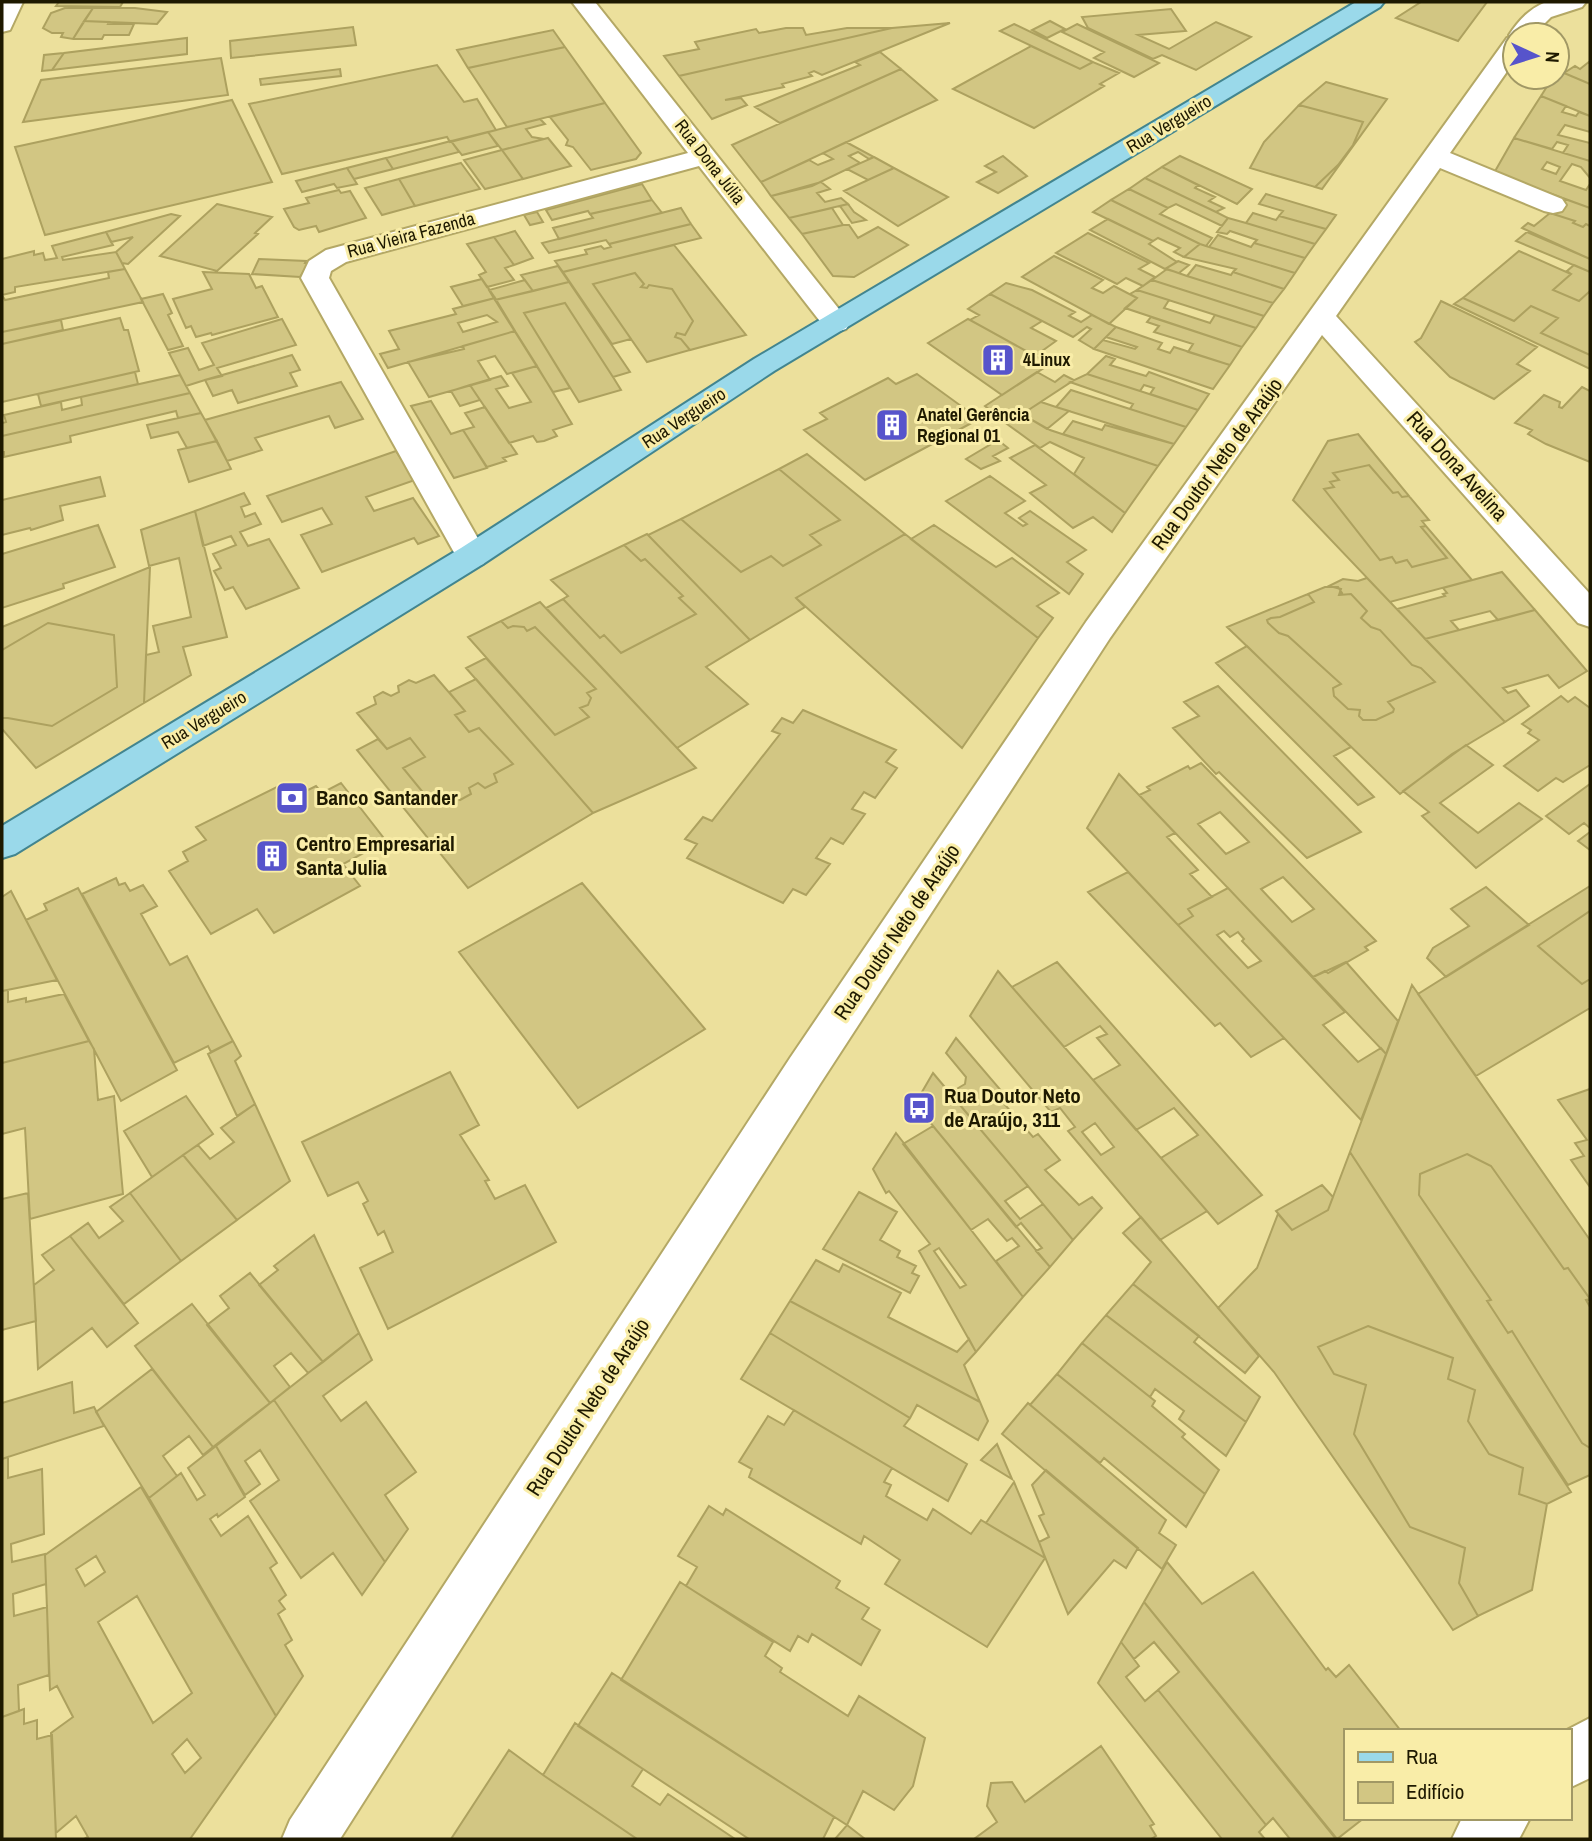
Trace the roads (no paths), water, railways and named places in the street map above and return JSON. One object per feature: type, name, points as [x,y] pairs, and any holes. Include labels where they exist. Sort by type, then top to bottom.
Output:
[{"type":"main road","name":"Rua Vergueiro","points":[[2,844],[472,556],[764,365],[1372,2]]},
{"type":"street","points":[[2,25],[11,2]]},
{"type":"street","name":"Rua Dona Júlia","points":[[583,2],[836,323]]},
{"type":"street","points":[[1531,21],[1536,14],[1552,5],[1574,2]]},
{"type":"street","name":"Rua Doutor Neto de Araújo","points":[[309,1839],[804,1071],[1083,653],[1501,64]]},
{"type":"street","name":"Rua Vieira Fazenda","points":[[472,556],[315,278],[319,267],[336,256],[705,156]]},
{"type":"street","points":[[1436,157],[1553,205]]},
{"type":"street","name":"Rua Dona Avelina","points":[[1322,318],[1590,615]]},
{"type":"street","points":[[1571,1760],[1590,1744]]},
{"type":"street","points":[[1479,1839],[1501,1820]]},
{"type":"place","name":"4Linux","points":[[998,360]]},
{"type":"place","name":"Anatel Gerência Regional 01","points":[[892,425]]},
{"type":"place","name":"Banco Santander","points":[[292,798]]},
{"type":"place","name":"Centro Empresarial Santa Julia","points":[[272,856]]},
{"type":"place","name":"Rua Doutor Neto de Araújo, 311","points":[[919,1108]]}]
